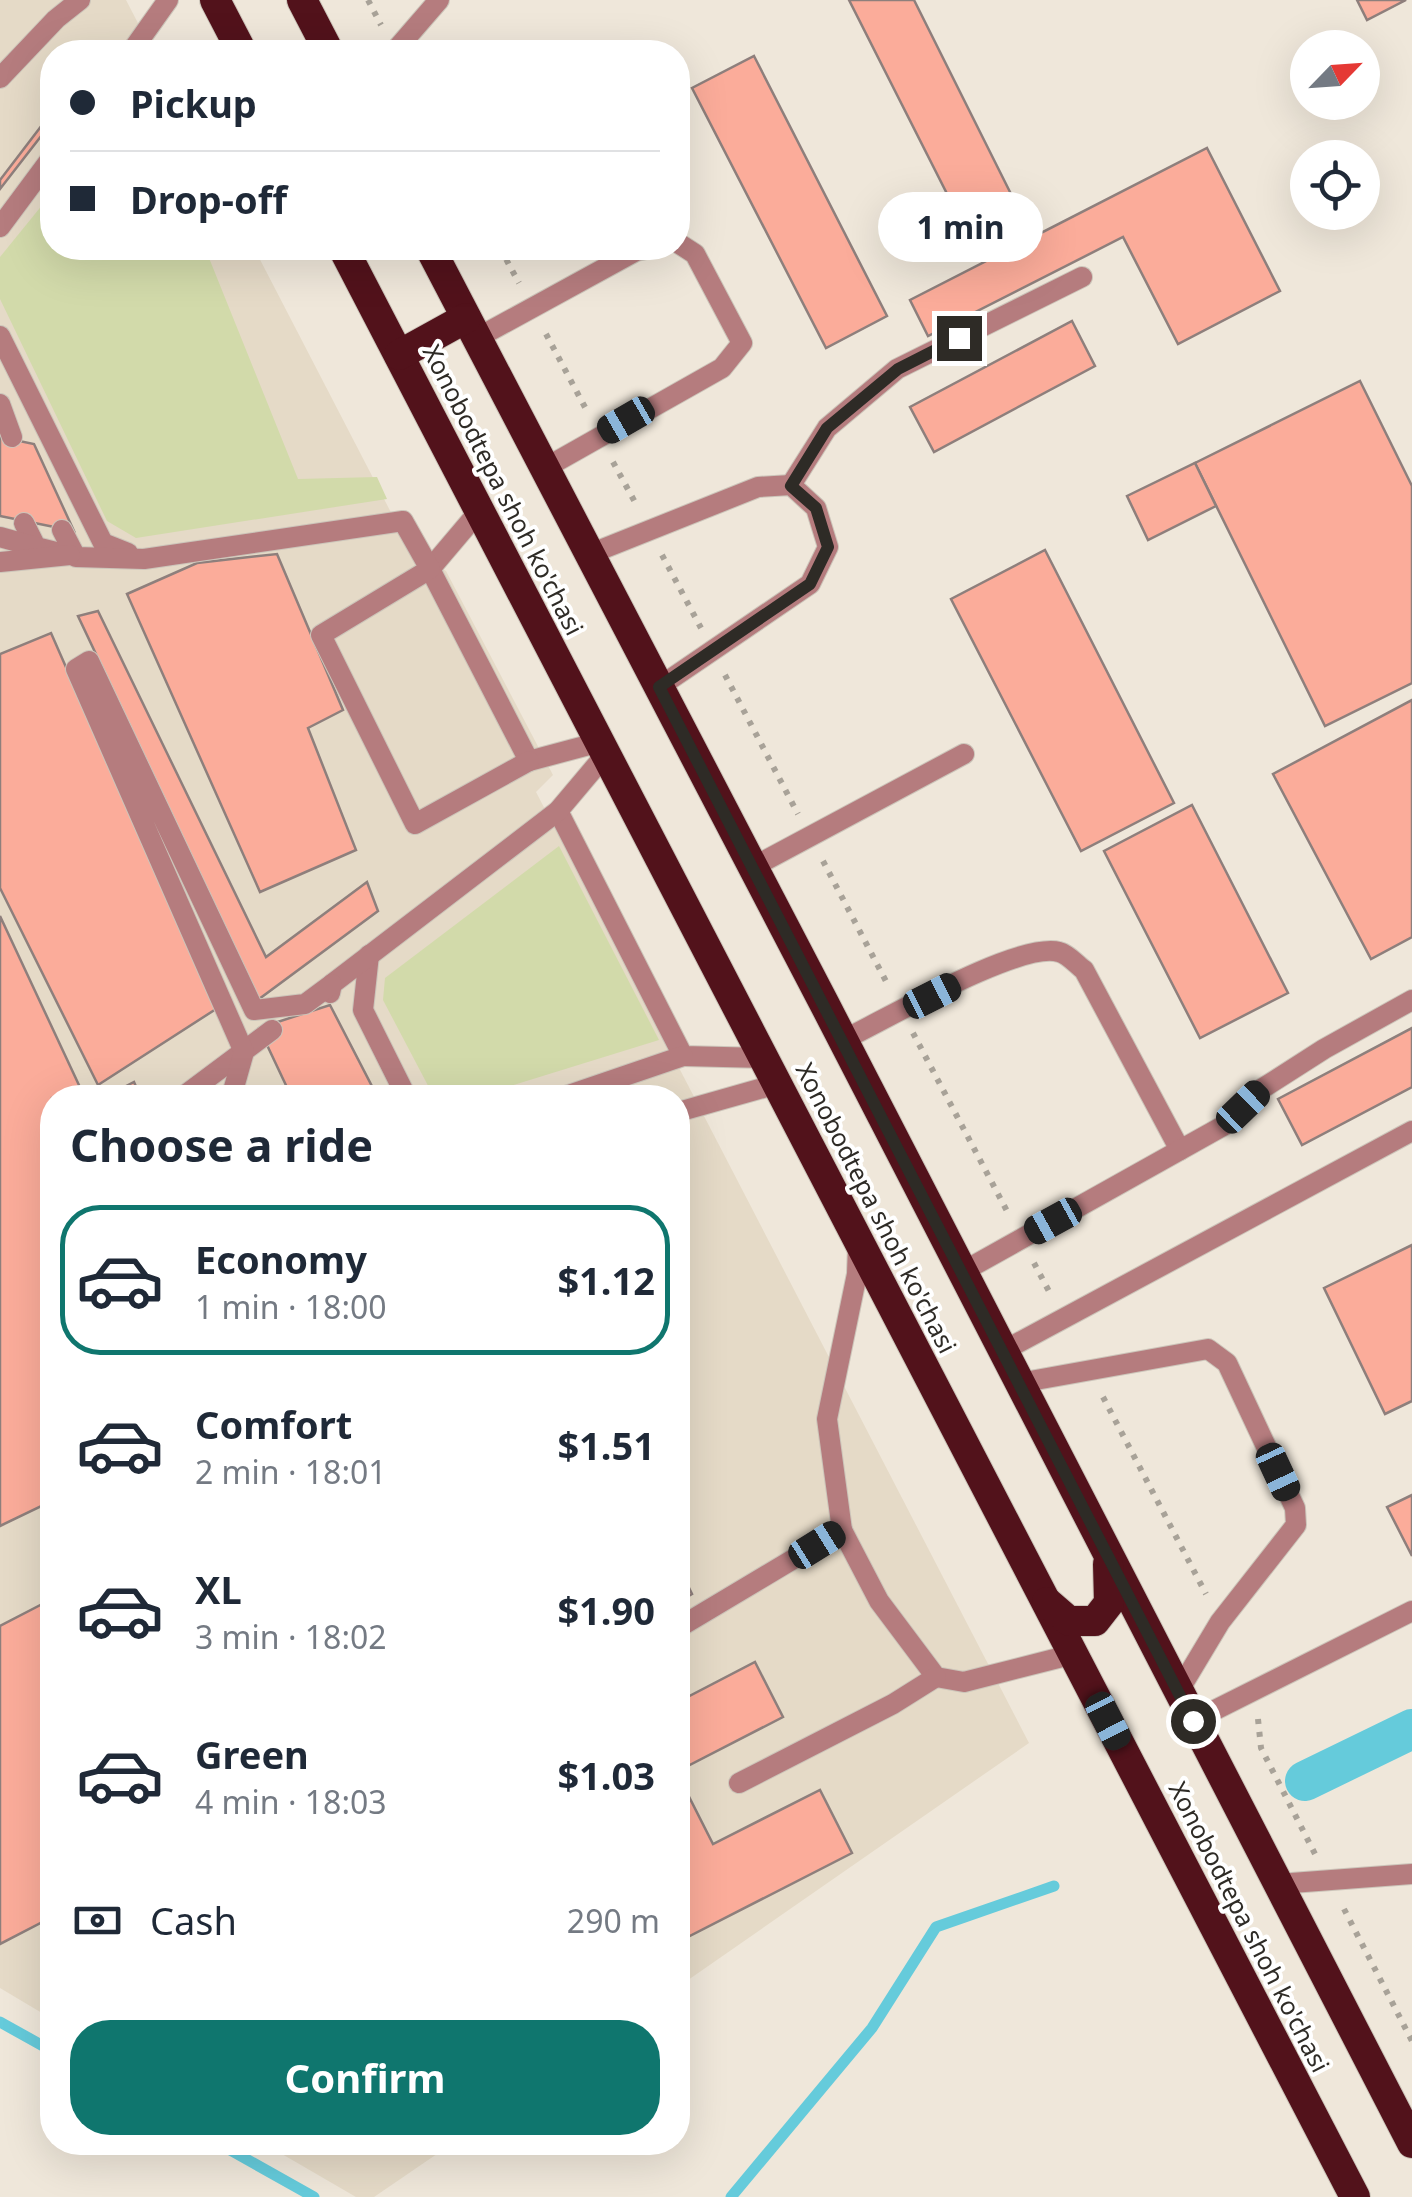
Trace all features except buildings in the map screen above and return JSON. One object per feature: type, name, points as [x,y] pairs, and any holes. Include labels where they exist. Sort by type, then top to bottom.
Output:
[{"type":"highway","points":[[215,0],[236,40]]},
{"type":"highway","points":[[302,0],[323,40]]},
{"type":"highway","name":"Xonobodtepa shoh ko'chasi","points":[[349,260],[1355,2197]]},
{"type":"highway","name":"Xonobodtepa shoh ko'chasi","points":[[436,260],[1412,2143]]},
{"type":"highway","points":[[399,355],[472,328]]},
{"type":"highway","points":[[1045,1600],[1062,1618],[1078,1623],[1095,1621],[1110,1603],[1107,1554]]},
{"type":"lane","points":[[0,78],[80,0]]},
{"type":"lane","points":[[140,40],[168,0]]},
{"type":"lane","points":[[404,40],[439,0]]},
{"type":"lane","points":[[0,228],[40,174]]},
{"type":"lane","points":[[545,468],[722,368],[742,343],[690,251]]},
{"type":"lane","points":[[472,328],[532,308],[620,260]]},
{"type":"lane","points":[[791,486],[827,428],[898,369],[1082,277]]},
{"type":"lane","points":[[0,336],[103,543],[144,559]]},
{"type":"lane","points":[[0,404],[12,437]]},
{"type":"lane","points":[[590,554],[758,487],[791,486],[816,508],[828,547],[810,584],[659,687]]},
{"type":"lane","points":[[480,510],[430,569],[321,635],[416,824],[529,760],[603,748]]},
{"type":"lane","points":[[0,562],[73,556],[144,559],[403,520],[529,760]]},
{"type":"lane","points":[[24,523],[36,547]]},
{"type":"lane","points":[[62,530],[73,556]]},
{"type":"lane","points":[[0,537],[73,556]]},
{"type":"lane","points":[[235,1085],[244,1052],[76,669],[89,662],[254,1010],[305,1004],[331,988],[369,954],[558,811],[603,748]]},
{"type":"lane","points":[[753,867],[964,754]]},
{"type":"lane","points":[[558,811],[683,1056]]},
{"type":"lane","points":[[843,1040],[992,967],[1034,951],[1061,952],[1084,970],[1180,1150]]},
{"type":"lane","points":[[369,954],[363,1010],[400,1085]]},
{"type":"lane","points":[[962,1272],[1223,1126],[1263,1088],[1324,1048],[1412,1000]]},
{"type":"lane","points":[[199,1085],[272,1030]]},
{"type":"lane","points":[[598,1085],[683,1056],[771,1071]]},
{"type":"lane","points":[[690,1107],[771,1071]]},
{"type":"lane","points":[[1003,1352],[1412,1130]]},
{"type":"lane","points":[[858,1239],[857,1274],[827,1419],[842,1530],[879,1601],[936,1678]]},
{"type":"lane","points":[[1019,1383],[1208,1348],[1227,1363],[1295,1508],[1296,1524],[1220,1622],[1178,1692]]},
{"type":"lane","points":[[690,1621],[842,1530]]},
{"type":"lane","points":[[1193,1721],[1412,1611]]},
{"type":"lane","points":[[739,1782],[936,1678],[964,1682],[1074,1654]]},
{"type":"lane","points":[[1278,1884],[1412,1874]]},
{"type":"lane","points":[[1335,2158],[1341,2197]]},
{"type":"path","points":[[506,260],[1064,1320]]},
{"type":"path","points":[[1090,1371],[1220,1622]]},
{"type":"path","points":[[1256,1690],[1261,1748],[1412,2042]]},
{"type":"shaded area","points":[[0,0],[126,0],[147,40],[40,40],[40,260],[260,260],[413,555],[446,571],[553,775],[536,792],[688,1085],[40,1085],[40,2012],[0,1988]]},
{"type":"shaded area","points":[[690,1089],[1029,1743],[690,1979]]},
{"type":"shaded area","points":[[284,2155],[435,2155],[374,2197],[356,2197]]},
{"type":"green space","points":[[40,208],[40,260],[210,260],[298,479],[377,477],[387,499],[136,538],[107,521],[0,299],[0,257]]},
{"type":"green space","points":[[559,846],[659,1040],[514,1085],[428,1085],[383,1000],[385,978]]},
{"type":"waterway","points":[[1305,1781],[1412,1729]]},
{"type":"waterway","points":[[731,2197],[872,2028],[936,1927],[1054,1886]]},
{"type":"waterway","points":[[0,2022],[40,2044]]},
{"type":"waterway","points":[[239,2155],[314,2197]]},
{"type":"route","points":[[959,338],[898,369],[827,428],[791,486],[816,508],[828,547],[810,584],[659,687],[1193,1721]]}]
